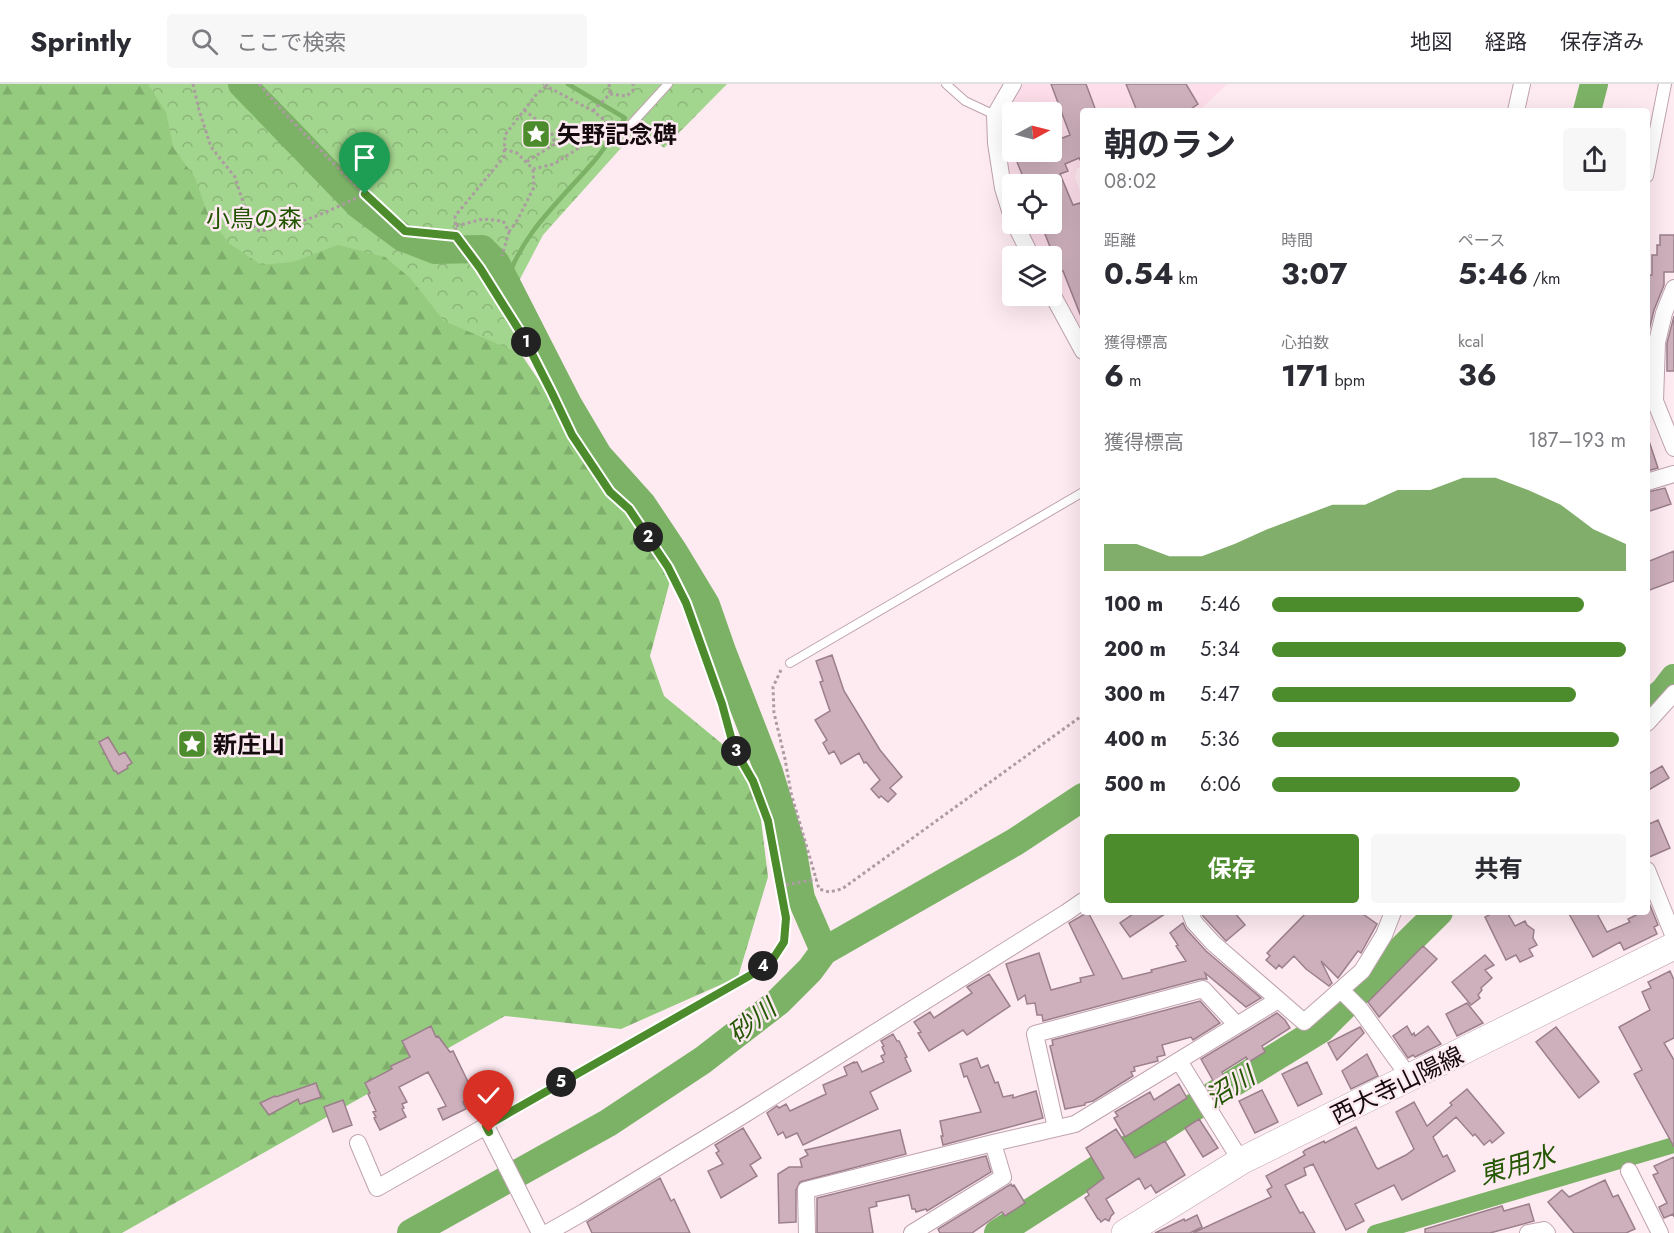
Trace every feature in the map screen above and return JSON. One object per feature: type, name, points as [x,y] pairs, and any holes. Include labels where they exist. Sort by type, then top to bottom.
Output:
[{"type":"main road","name":"西大寺山陽線","points":[[1125,1233],[1241,1161],[1674,946]]},
{"type":"street","points":[[1002,182],[996,143],[995,115],[1013,84]]},
{"type":"street","points":[[1517,108],[1522,84]]},
{"type":"street","points":[[1650,161],[1665,84]]},
{"type":"street","points":[[1674,288],[1664,313],[1657,342],[1655,401],[1674,448]]},
{"type":"street","points":[[1059,306],[1080,345]]},
{"type":"street","points":[[1650,481],[1674,474]]},
{"type":"street","points":[[1650,720],[1674,693]]},
{"type":"street","points":[[1650,877],[1674,937]]},
{"type":"street","points":[[546,1233],[742,1116],[1080,903]]},
{"type":"street","points":[[1191,915],[1194,922],[1213,943],[1304,1022],[1362,971],[1384,935],[1393,915]]},
{"type":"street","points":[[1056,1128],[1035,1034],[1203,989],[1238,1025]]},
{"type":"street","points":[[1341,990],[1360,1009],[1410,1078]]},
{"type":"street","points":[[807,1233],[806,1190],[1075,1124],[1278,1000]]},
{"type":"street","points":[[1179,1061],[1241,1161]]},
{"type":"street","points":[[358,1143],[377,1188],[488,1129],[535,1226]]},
{"type":"street","points":[[912,1233],[1003,1177],[993,1143]]},
{"type":"street","points":[[1629,1172],[1660,1233]]},
{"type":"street","points":[[1528,1233],[1544,1230],[1547,1233]]},
{"type":"lane","points":[[625,131],[668,84]]},
{"type":"lane","points":[[946,84],[965,101],[995,115]]},
{"type":"lane","points":[[790,663],[1080,494]]},
{"type":"path","points":[[193,84],[211,147],[235,177],[249,221],[259,231],[284,227],[320,216],[365,194]]},
{"type":"path","points":[[259,84],[288,117],[405,231],[456,236]]},
{"type":"path","points":[[609,84],[610,94]]},
{"type":"path","points":[[610,94],[627,96],[633,90],[633,84]]},
{"type":"path","points":[[488,1129],[756,972],[773,959],[784,942],[786,918],[768,821],[753,781],[734,748],[722,704],[686,603],[668,567],[629,509],[610,492],[572,435],[524,338],[480,268],[456,236],[455,216],[504,157],[505,135],[546,85],[606,121],[601,137],[554,164],[533,169]]},
{"type":"path","points":[[592,111],[610,94]]},
{"type":"path","points":[[524,110],[551,130],[555,144],[526,162]]},
{"type":"path","points":[[502,256],[509,232],[534,187],[533,169],[517,153],[504,148]]},
{"type":"path","points":[[456,226],[483,219],[503,221],[509,232]]},
{"type":"path","points":[[790,663],[782,668],[773,687],[774,713],[791,793],[819,889],[829,892],[842,889],[1080,717]]},
{"type":"path","points":[[780,886],[817,879]]},
{"type":"shaded area","points":[[1023,84],[1227,84],[1202,108],[1080,108],[1080,168],[1077,169],[1075,177],[1080,191],[1079,324],[1062,296],[1062,246],[1034,246],[1028,234],[1062,234],[1062,174],[1010,174],[1008,162],[1062,162],[1062,102],[1013,102]]},
{"type":"green space","name":"小鳥の森","points":[[0,84],[224,84],[498,308],[521,354],[628,513],[670,581],[650,656],[664,696],[755,771],[768,877],[738,977],[621,1029],[505,1016],[122,1233],[0,1233]]},
{"type":"green space","name":"小鳥の森","points":[[148,84],[727,84],[664,148],[639,128],[543,235],[519,281],[541,328],[521,354],[444,321],[410,278],[385,257],[338,245],[293,262],[261,265],[230,244],[210,220],[195,178],[173,147],[166,112]]},
{"type":"building","points":[[1051,84],[1086,84],[1095,108],[1080,108],[1080,160],[1079,158],[1065,164],[1068,171],[1060,174],[1022,174],[1017,162],[1062,162],[1062,138],[1070,135],[1062,114],[1062,102],[1058,102]]},
{"type":"building","points":[[1126,84],[1186,84],[1198,104],[1192,108],[1136,108]]},
{"type":"building","points":[[1062,179],[1073,205],[1080,203],[1080,314],[1062,271],[1062,246],[1050,246],[1045,234],[1062,234]]},
{"type":"building","points":[[1660,235],[1674,235],[1674,272],[1664,272],[1664,285],[1650,327],[1652,255],[1657,255],[1657,245],[1660,245]]},
{"type":"building","points":[[1674,316],[1674,371],[1667,371],[1667,343]]},
{"type":"building","points":[[1650,444],[1658,468],[1650,470]]},
{"type":"building","points":[[1665,488],[1671,504],[1650,511],[1650,491]]},
{"type":"building","points":[[1674,551],[1674,581],[1650,590],[1650,561]]},
{"type":"building","points":[[832,655],[844,691],[880,750],[902,777],[890,788],[896,794],[888,802],[881,796],[879,798],[871,789],[880,780],[866,762],[864,763],[859,753],[841,764],[834,751],[829,754],[823,743],[827,740],[815,720],[830,711],[820,682],[823,681],[816,661]]},
{"type":"building","points":[[108,737],[119,755],[125,752],[132,763],[118,774],[114,771],[99,742]]},
{"type":"building","points":[[1662,766],[1669,778],[1650,789],[1650,773]]},
{"type":"building","points":[[1658,820],[1670,848],[1650,857],[1650,824]]},
{"type":"building","points":[[1650,905],[1658,925],[1654,927],[1657,934],[1624,950],[1620,942],[1593,957],[1570,915],[1598,915],[1607,932],[1630,922],[1628,919],[1636,915],[1650,915]]},
{"type":"building","points":[[1083,915],[1090,915],[1123,979],[1186,961],[1170,933],[1183,923],[1206,951],[1261,998],[1246,1007],[1205,973],[1207,979],[1043,1021],[1042,1015],[1037,1015],[1035,1003],[1027,1004],[1025,995],[1018,1000],[1006,964],[1039,953],[1051,990],[1081,982],[1080,978],[1094,975],[1069,923]]},
{"type":"building","points":[[1132,915],[1163,915],[1130,937],[1120,923]]},
{"type":"building","points":[[1237,915],[1245,925],[1226,941],[1203,916]]},
{"type":"building","points":[[1304,915],[1364,915],[1377,924],[1361,953],[1358,951],[1338,978],[1321,961],[1332,983],[1329,986],[1306,969],[1294,956],[1282,968],[1279,965],[1276,969],[1266,960],[1270,956],[1267,953]]},
{"type":"building","points":[[1509,915],[1515,926],[1525,921],[1534,930],[1533,938],[1537,945],[1529,949],[1533,956],[1520,962],[1516,955],[1506,960],[1485,917]]},
{"type":"building","points":[[1423,946],[1437,959],[1379,1017],[1368,1002]]},
{"type":"building","points":[[1485,955],[1494,965],[1485,970],[1492,978],[1481,988],[1478,995],[1480,998],[1471,1005],[1452,982]]},
{"type":"building","points":[[1670,971],[1674,980],[1674,1038],[1664,1043],[1674,1060],[1674,1147],[1634,1074],[1642,1070],[1619,1027],[1650,1010],[1642,992],[1651,988],[1648,982]]},
{"type":"building","points":[[989,974],[1010,1006],[967,1035],[963,1030],[929,1051],[914,1022],[930,1012],[934,1018],[972,993],[967,987]]},
{"type":"building","points":[[1200,1001],[1220,1023],[1193,1040],[1191,1037],[1162,1045],[1165,1055],[1157,1057],[1158,1061],[1134,1067],[1135,1071],[1131,1072],[1133,1076],[1093,1101],[1065,1109],[1050,1046],[1053,1045],[1052,1040]]},
{"type":"building","points":[[1467,1003],[1483,1023],[1457,1036],[1446,1014]]},
{"type":"building","points":[[1277,1013],[1290,1028],[1262,1046],[1265,1052],[1249,1062],[1246,1057],[1222,1072],[1225,1078],[1215,1084],[1201,1059]]},
{"type":"building","points":[[431,1026],[436,1037],[438,1036],[450,1052],[453,1051],[472,1090],[465,1093],[468,1100],[463,1102],[466,1109],[443,1120],[438,1109],[446,1106],[428,1072],[399,1087],[407,1102],[402,1104],[406,1117],[380,1130],[374,1118],[376,1117],[373,1112],[376,1111],[365,1083],[410,1057],[402,1041]]},
{"type":"building","points":[[1407,1026],[1415,1036],[1428,1026],[1441,1044],[1415,1057],[1413,1055],[1408,1058],[1393,1036]]},
{"type":"building","points":[[1360,1027],[1364,1033],[1337,1060],[1328,1043]]},
{"type":"building","points":[[1556,1027],[1599,1082],[1579,1098],[1536,1042]]},
{"type":"building","points":[[893,1034],[907,1057],[905,1058],[911,1071],[870,1092],[878,1109],[803,1145],[797,1133],[786,1138],[783,1132],[778,1135],[767,1113],[777,1106],[779,1108],[786,1104],[790,1111],[826,1094],[823,1085],[847,1075],[844,1067],[854,1062],[857,1062],[862,1072],[884,1062],[881,1056],[885,1054],[882,1047],[884,1046],[881,1041]]},
{"type":"building","points":[[1367,1054],[1378,1076],[1351,1089],[1342,1071]]},
{"type":"building","points":[[977,1058],[981,1068],[988,1065],[995,1083],[998,1082],[1003,1097],[1013,1095],[1013,1098],[1036,1091],[1043,1118],[943,1145],[940,1121],[981,1112],[960,1064]]},
{"type":"building","points":[[1307,1062],[1322,1094],[1298,1106],[1282,1074]]},
{"type":"building","points":[[316,1083],[321,1097],[300,1104],[298,1099],[269,1115],[260,1103],[275,1096]]},
{"type":"building","points":[[1179,1084],[1187,1098],[1125,1137],[1114,1118],[1118,1116],[1115,1112],[1150,1092],[1154,1100]]},
{"type":"building","points":[[1467,1089],[1504,1133],[1492,1143],[1490,1140],[1484,1145],[1456,1117],[1433,1137],[1443,1157],[1447,1155],[1455,1171],[1402,1200],[1394,1185],[1355,1204],[1364,1221],[1346,1230],[1313,1164],[1304,1168],[1306,1175],[1285,1185],[1300,1213],[1303,1212],[1315,1233],[1193,1233],[1271,1197],[1267,1190],[1272,1187],[1266,1176],[1305,1155],[1303,1152],[1305,1150],[1324,1141],[1325,1143],[1356,1127],[1378,1169],[1406,1155],[1414,1149],[1396,1112],[1414,1102],[1427,1126]]},
{"type":"building","points":[[1262,1090],[1278,1122],[1255,1133],[1239,1101]]},
{"type":"building","points":[[343,1100],[352,1125],[333,1132],[324,1107]]},
{"type":"building","points":[[1199,1119],[1218,1148],[1203,1157],[1185,1128]]},
{"type":"building","points":[[743,1128],[761,1158],[750,1165],[757,1176],[721,1198],[708,1171],[723,1164],[716,1153],[719,1151],[715,1145]]},
{"type":"building","points":[[1116,1129],[1135,1158],[1165,1141],[1185,1175],[1156,1193],[1151,1185],[1145,1189],[1139,1178],[1106,1199],[1114,1213],[1109,1221],[1105,1219],[1101,1222],[1085,1198],[1089,1195],[1087,1191],[1104,1178],[1086,1148]]},
{"type":"building","points":[[900,1130],[906,1154],[800,1182],[796,1190],[796,1222],[779,1223],[778,1174],[789,1167],[802,1167],[800,1159],[808,1155],[805,1150]]},
{"type":"building","points":[[986,1156],[991,1172],[927,1211],[926,1209],[916,1212],[912,1209],[909,1195],[876,1202],[877,1206],[869,1208],[873,1233],[817,1233],[817,1198]]},
{"type":"building","points":[[1674,1157],[1674,1217],[1673,1214],[1664,1218],[1659,1207],[1667,1203],[1653,1175],[1658,1173],[1654,1166]]},
{"type":"building","points":[[660,1178],[671,1201],[674,1199],[690,1233],[592,1233],[587,1222]]},
{"type":"building","points":[[1605,1180],[1613,1197],[1618,1195],[1635,1229],[1626,1233],[1574,1233],[1548,1202],[1562,1190],[1569,1197]]},
{"type":"building","points":[[1011,1184],[1014,1185],[1025,1203],[1005,1216],[1002,1212],[972,1233],[940,1233],[938,1229]]},
{"type":"building","points":[[1529,1204],[1534,1221],[1490,1233],[1425,1233],[1425,1229],[1502,1206],[1504,1211]]},
{"type":"building","points":[[1197,1215],[1202,1227],[1190,1233],[1155,1233],[1184,1219],[1185,1221]]},
{"type":"waterway","points":[[242,84],[359,205],[402,237],[435,250],[482,249],[496,263],[569,406],[598,455],[642,504],[706,605],[769,772],[792,847],[801,898],[824,951]]},
{"type":"waterway","points":[[506,284],[513,266],[532,233],[599,155],[625,118],[568,84]]},
{"type":"waterway","name":"砂川","points":[[1588,108],[1594,84]]},
{"type":"waterway","name":"沼川","points":[[1650,703],[1674,678]]},
{"type":"waterway","name":"砂川","points":[[411,1233],[608,1123],[703,1060],[778,1002],[810,970],[824,951],[1015,842],[1080,799]]},
{"type":"waterway","name":"沼川","points":[[998,1233],[1183,1114],[1321,1029],[1436,915]]},
{"type":"waterway","name":"東用水","points":[[1375,1233],[1674,1145]]},
{"type":"place","name":"矢野記念碑","points":[[536,134]]},
{"type":"place","name":"新庄山","points":[[192,744]]},
{"type":"route","points":[[365,194],[405,231],[456,236],[480,268],[524,338],[572,435],[610,492],[629,509],[668,567],[686,603],[722,704],[734,748],[753,781],[768,821],[786,918],[784,942],[773,959],[756,972],[486,1126],[489,1132]]}]
